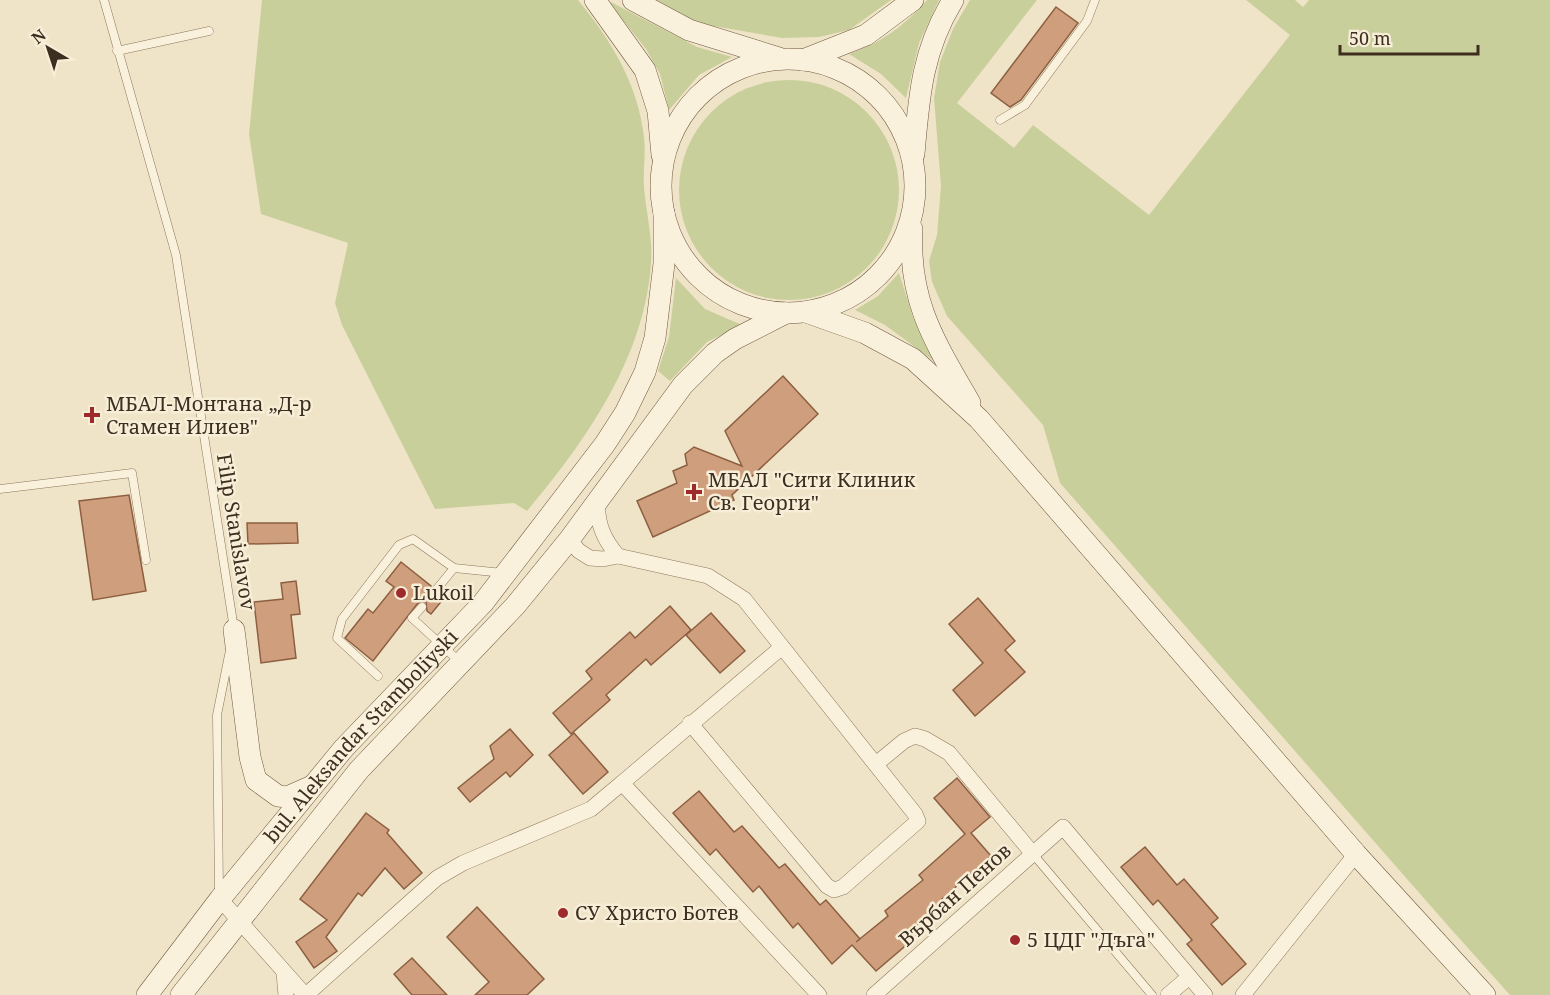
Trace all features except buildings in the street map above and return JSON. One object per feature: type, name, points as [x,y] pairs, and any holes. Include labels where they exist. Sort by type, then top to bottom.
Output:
[{"type":"main road","points":[[595,0],[645,70],[658,111],[664,213],[672,237],[684,259],[707,284],[736,302],[769,311],[796,312],[865,333],[913,359],[979,419],[1356,854],[1485,995]]},
{"type":"main road","points":[[633,0],[689,30],[793,60],[846,72],[870,89],[898,122],[914,164]]},
{"type":"main road","points":[[663,166],[673,133],[687,111],[704,92],[725,76],[748,66],[793,60],[866,35],[913,0]]},
{"type":"main road","points":[[953,0],[928,51],[917,114],[911,261],[914,286],[927,325],[979,419]]},
{"type":"main road","name":"bul. Aleksandar Stamboliyski","points":[[147,995],[220,899],[344,748],[515,606],[569,540],[682,385],[735,339],[796,312],[844,300],[877,277],[900,245],[914,208]]},
{"type":"main road","name":"bul. Aleksandar Stamboliyski","points":[[181,995],[237,921],[359,770],[419,706],[506,574],[605,444],[625,412],[645,372],[655,338],[664,264],[664,213]]},
{"type":"main road","points":[[569,540],[574,509],[605,444]]},
{"type":"main road","points":[[234,630],[250,757],[256,780],[278,796],[287,797],[313,786]]},
{"type":"street","points":[[598,500],[600,526],[609,546],[618,556]]},
{"type":"street","points":[[569,540],[579,551],[590,558],[603,559],[618,556],[708,576],[744,599],[918,820],[843,887],[834,890],[827,886],[690,723]]},
{"type":"street","points":[[220,899],[237,921],[305,995],[437,878],[464,863],[591,809],[782,647]]},
{"type":"street","points":[[876,764],[904,741],[915,736],[925,739],[949,753],[1033,854]]},
{"type":"street","points":[[622,783],[819,995]]},
{"type":"street","name":"Върбан Пенов","points":[[874,995],[1063,827],[1189,977]]},
{"type":"street","points":[[1243,995],[1356,854]]},
{"type":"street","points":[[284,973],[286,995]]},
{"type":"street","points":[[1168,995],[1189,977],[1205,995]]},
{"type":"lane","name":"Filip Stanislavov","points":[[104,0],[176,255],[234,630],[217,716],[220,899]]},
{"type":"lane","points":[[1000,120],[1025,105],[1087,21],[1095,0]]},
{"type":"lane","points":[[117,51],[209,31]]},
{"type":"lane","points":[[0,489],[132,473],[146,560]]},
{"type":"lane","points":[[378,676],[337,638],[342,619],[399,545],[413,539],[454,568],[506,574]]},
{"type":"lane","points":[[436,590],[454,568]]},
{"type":"lane","points":[[422,607],[412,618],[454,656]]},
{"type":"lane","points":[[1033,854],[1152,995]]},
{"type":"green space","points":[[262,0],[578,0],[612,47],[621,64],[636,99],[644,137],[644,187],[651,254],[646,298],[625,364],[609,396],[591,427],[527,511],[514,503],[435,509],[342,325],[335,303],[348,243],[261,214],[249,134]]},
{"type":"green space","points":[[607,0],[697,47],[732,57],[699,75],[669,110],[660,74],[646,49]]},
{"type":"green space","points":[[651,0],[891,0],[849,30],[819,37],[782,38],[696,23]]},
{"type":"green space","points":[[927,0],[939,0],[919,43],[906,98],[881,74],[849,54],[873,44],[892,32],[910,18]]},
{"type":"green space","points":[[970,0],[1037,0],[957,103],[1014,148],[1033,125],[1149,215],[1290,35],[1246,0],[1295,0],[1303,7],[1309,0],[1550,0],[1550,995],[1510,995],[1450,928],[1060,483],[1043,425],[947,316],[932,282],[929,261],[937,235],[941,186],[934,98],[940,62],[953,29]]},
{"type":"green space","points":[[789,80],[810,82],[841,93],[867,112],[886,138],[897,169],[899,190],[897,211],[886,242],[867,268],[841,287],[810,298],[789,300],[768,298],[737,287],[711,268],[692,242],[681,211],[679,190],[681,169],[692,138],[711,112],[737,93],[768,82]]},
{"type":"green space","points":[[899,273],[913,317],[934,361],[885,325],[855,310],[878,296]]},
{"type":"green space","points":[[676,278],[705,309],[742,325],[707,342],[670,381],[658,371],[669,337]]},
{"type":"place","name":"МБАЛ-Монтана „Д-р Стамен Илиев\"","points":[[92,415]]},
{"type":"place","name":"МБАЛ \"Сити Клиник Св. Георги\"","points":[[694,492]]},
{"type":"place","name":"Lukoil","points":[[401,593]]},
{"type":"place","name":"СУ Христо Ботев","points":[[563,913]]},
{"type":"place","name":"5 ЦДГ \"Дъга\"","points":[[1015,940]]}]
